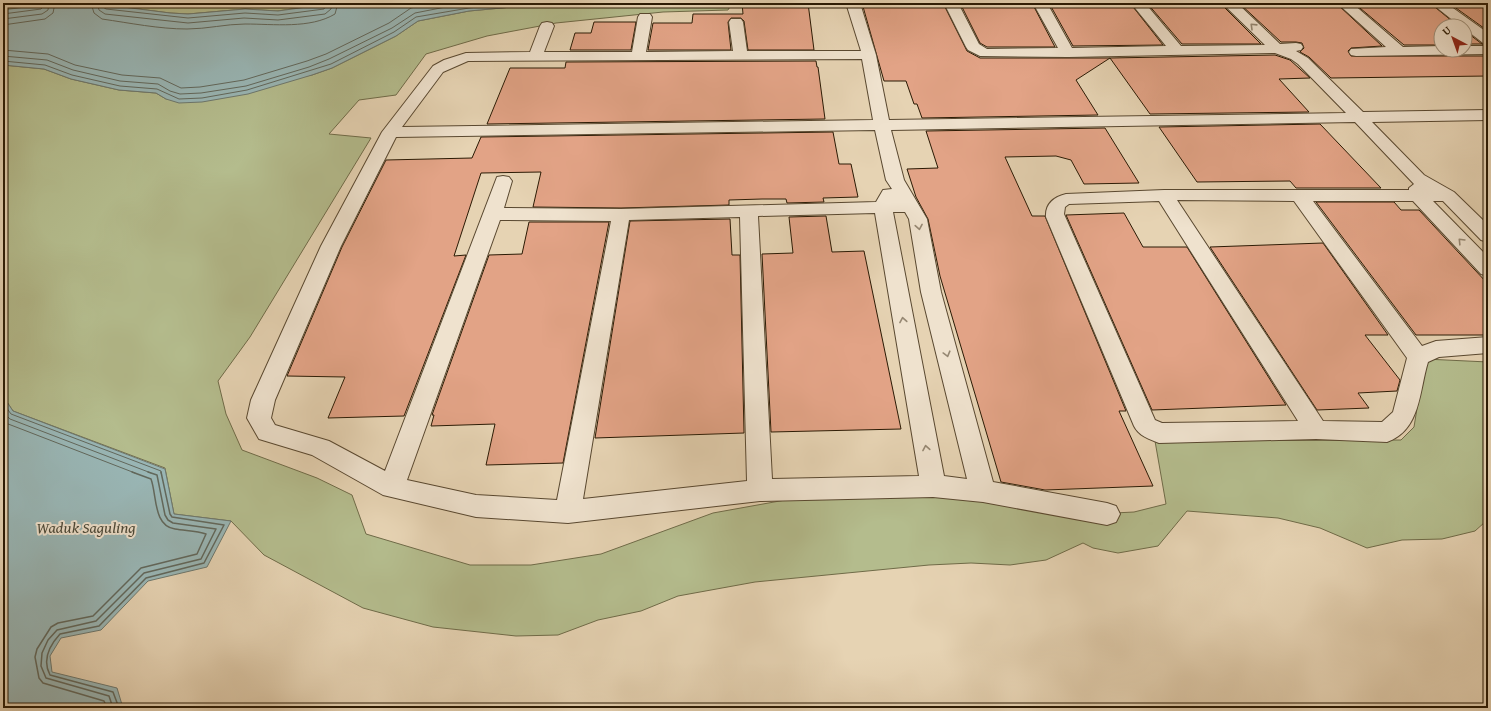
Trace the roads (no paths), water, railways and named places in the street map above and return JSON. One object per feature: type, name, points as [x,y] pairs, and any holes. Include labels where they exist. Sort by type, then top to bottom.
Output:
[{"type":"street","points":[[853,3],[869,55],[874,92],[895,180],[918,219],[931,292],[983,491]]},
{"type":"street","points":[[951,3],[973,47],[980,52],[990,54],[1277,49],[1296,51]]},
{"type":"street","points":[[1040,3],[1068,53]]},
{"type":"street","points":[[1138,3],[1178,50]]},
{"type":"street","points":[[1229,3],[1277,49]]},
{"type":"street","points":[[1344,3],[1399,51]]},
{"type":"street","points":[[1438,3],[1488,40]]},
{"type":"street","points":[[638,56],[645,17]]},
{"type":"street","points":[[736,22],[741,56]]},
{"type":"street","points":[[535,57],[547,26]]},
{"type":"street","points":[[1285,36],[1296,51],[1359,117],[1488,269]]},
{"type":"street","points":[[1356,52],[1488,50]]},
{"type":"street","points":[[869,55],[466,58],[443,65],[390,132],[331,246],[262,400],[259,418],[267,432],[320,448],[392,487],[476,506],[568,512],[760,490],[933,486],[983,491],[1107,514]]},
{"type":"street","points":[[390,132],[1488,115]]},
{"type":"street","points":[[895,180],[883,207],[933,486]]},
{"type":"street","points":[[392,487],[493,214],[503,181]]},
{"type":"street","points":[[1488,236],[1448,196],[1418,188],[1300,196],[1164,195],[1066,199],[1059,202],[1054,211],[1146,426],[1154,432],[1163,434],[1316,430],[1387,432],[1396,425],[1404,415],[1418,357],[1436,349],[1488,345]]},
{"type":"street","points":[[1164,195],[1316,430]]},
{"type":"street","points":[[1300,196],[1418,357]]},
{"type":"street","points":[[493,214],[621,215],[911,206]]},
{"type":"street","points":[[749,212],[760,490]]},
{"type":"street","points":[[568,512],[621,215]]},
{"type":"water","points":[[54,3],[92,3],[188,14],[245,9],[278,11],[335,3],[555,3],[469,11],[418,21],[396,36],[332,68],[312,75],[248,94],[202,102],[179,103],[166,99],[156,93],[119,90],[71,79],[44,69],[3,65],[3,10]]},
{"type":"water","name":"Waduk Saguling","points":[[3,396],[13,411],[165,469],[174,514],[231,521],[207,567],[148,581],[101,630],[61,638],[50,656],[52,672],[117,688],[123,708],[3,708]]}]
